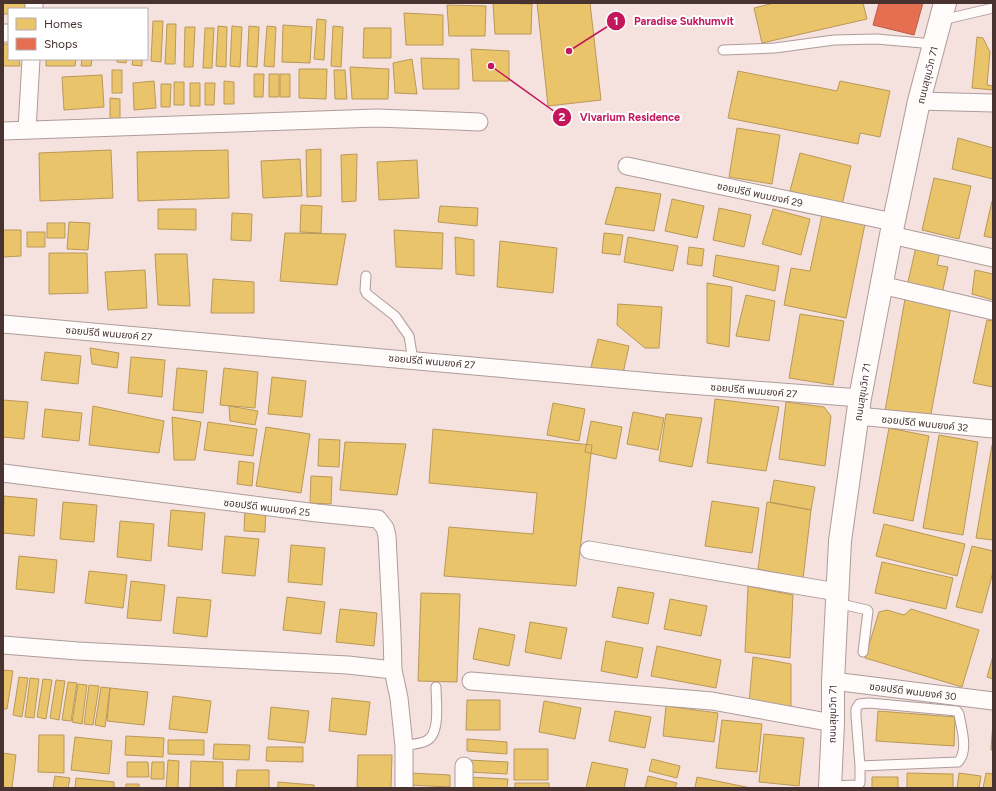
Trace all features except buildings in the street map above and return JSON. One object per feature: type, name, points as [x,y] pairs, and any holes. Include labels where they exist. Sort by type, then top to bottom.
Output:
[{"type":"main road","name":"ถนนสุขุมวิท 71","points":[[830,787],[833,681],[840,541],[859,407],[892,229],[920,101],[943,12]]},
{"type":"street","points":[[27,130],[32,60]]},
{"type":"street","points":[[920,101],[993,103]]},
{"type":"street","points":[[3,131],[377,118],[479,122]]},
{"type":"street","name":"ซอยปรีดี พนมยงค์ 29","points":[[627,166],[892,229],[993,258]]},
{"type":"street","points":[[881,284],[993,310]]},
{"type":"street","name":"ซอยปรีดี พนมยงค์ 27","points":[[3,324],[663,383],[859,407]]},
{"type":"street","name":"ซอยปรีดี พนมยงค์ 32","points":[[859,407],[993,429]]},
{"type":"street","name":"ซอยปรีดี พนมยงค์ 25","points":[[3,473],[318,513],[378,519],[385,528],[387,536],[393,670],[399,698],[404,746],[404,788]]},
{"type":"street","points":[[589,550],[837,597]]},
{"type":"street","points":[[3,645],[348,665],[393,670]]},
{"type":"street","points":[[471,681],[712,701],[833,723]]},
{"type":"street","name":"ซอยปรีดี พนมยงค์ 30","points":[[833,681],[993,701]]},
{"type":"street","points":[[464,766],[464,788]]},
{"type":"lane","points":[[943,12],[993,8]]},
{"type":"lane","points":[[723,50],[775,48],[834,40],[876,39],[934,44]]},
{"type":"lane","points":[[366,276],[365,290],[367,294],[395,316],[409,336],[413,360]]},
{"type":"lane","points":[[837,597],[868,611],[863,652]]},
{"type":"lane","points":[[404,746],[426,741],[433,734],[436,725],[436,687]]},
{"type":"lane","points":[[830,787],[860,783],[856,716],[856,709],[859,704],[869,703],[957,711],[959,714],[964,742],[962,758],[958,762],[860,766]]},
{"type":"place","name":"Paradise Sukhumvit","points":[[569,51]]},
{"type":"place","name":"Vivarium Residence","points":[[491,66]]}]
